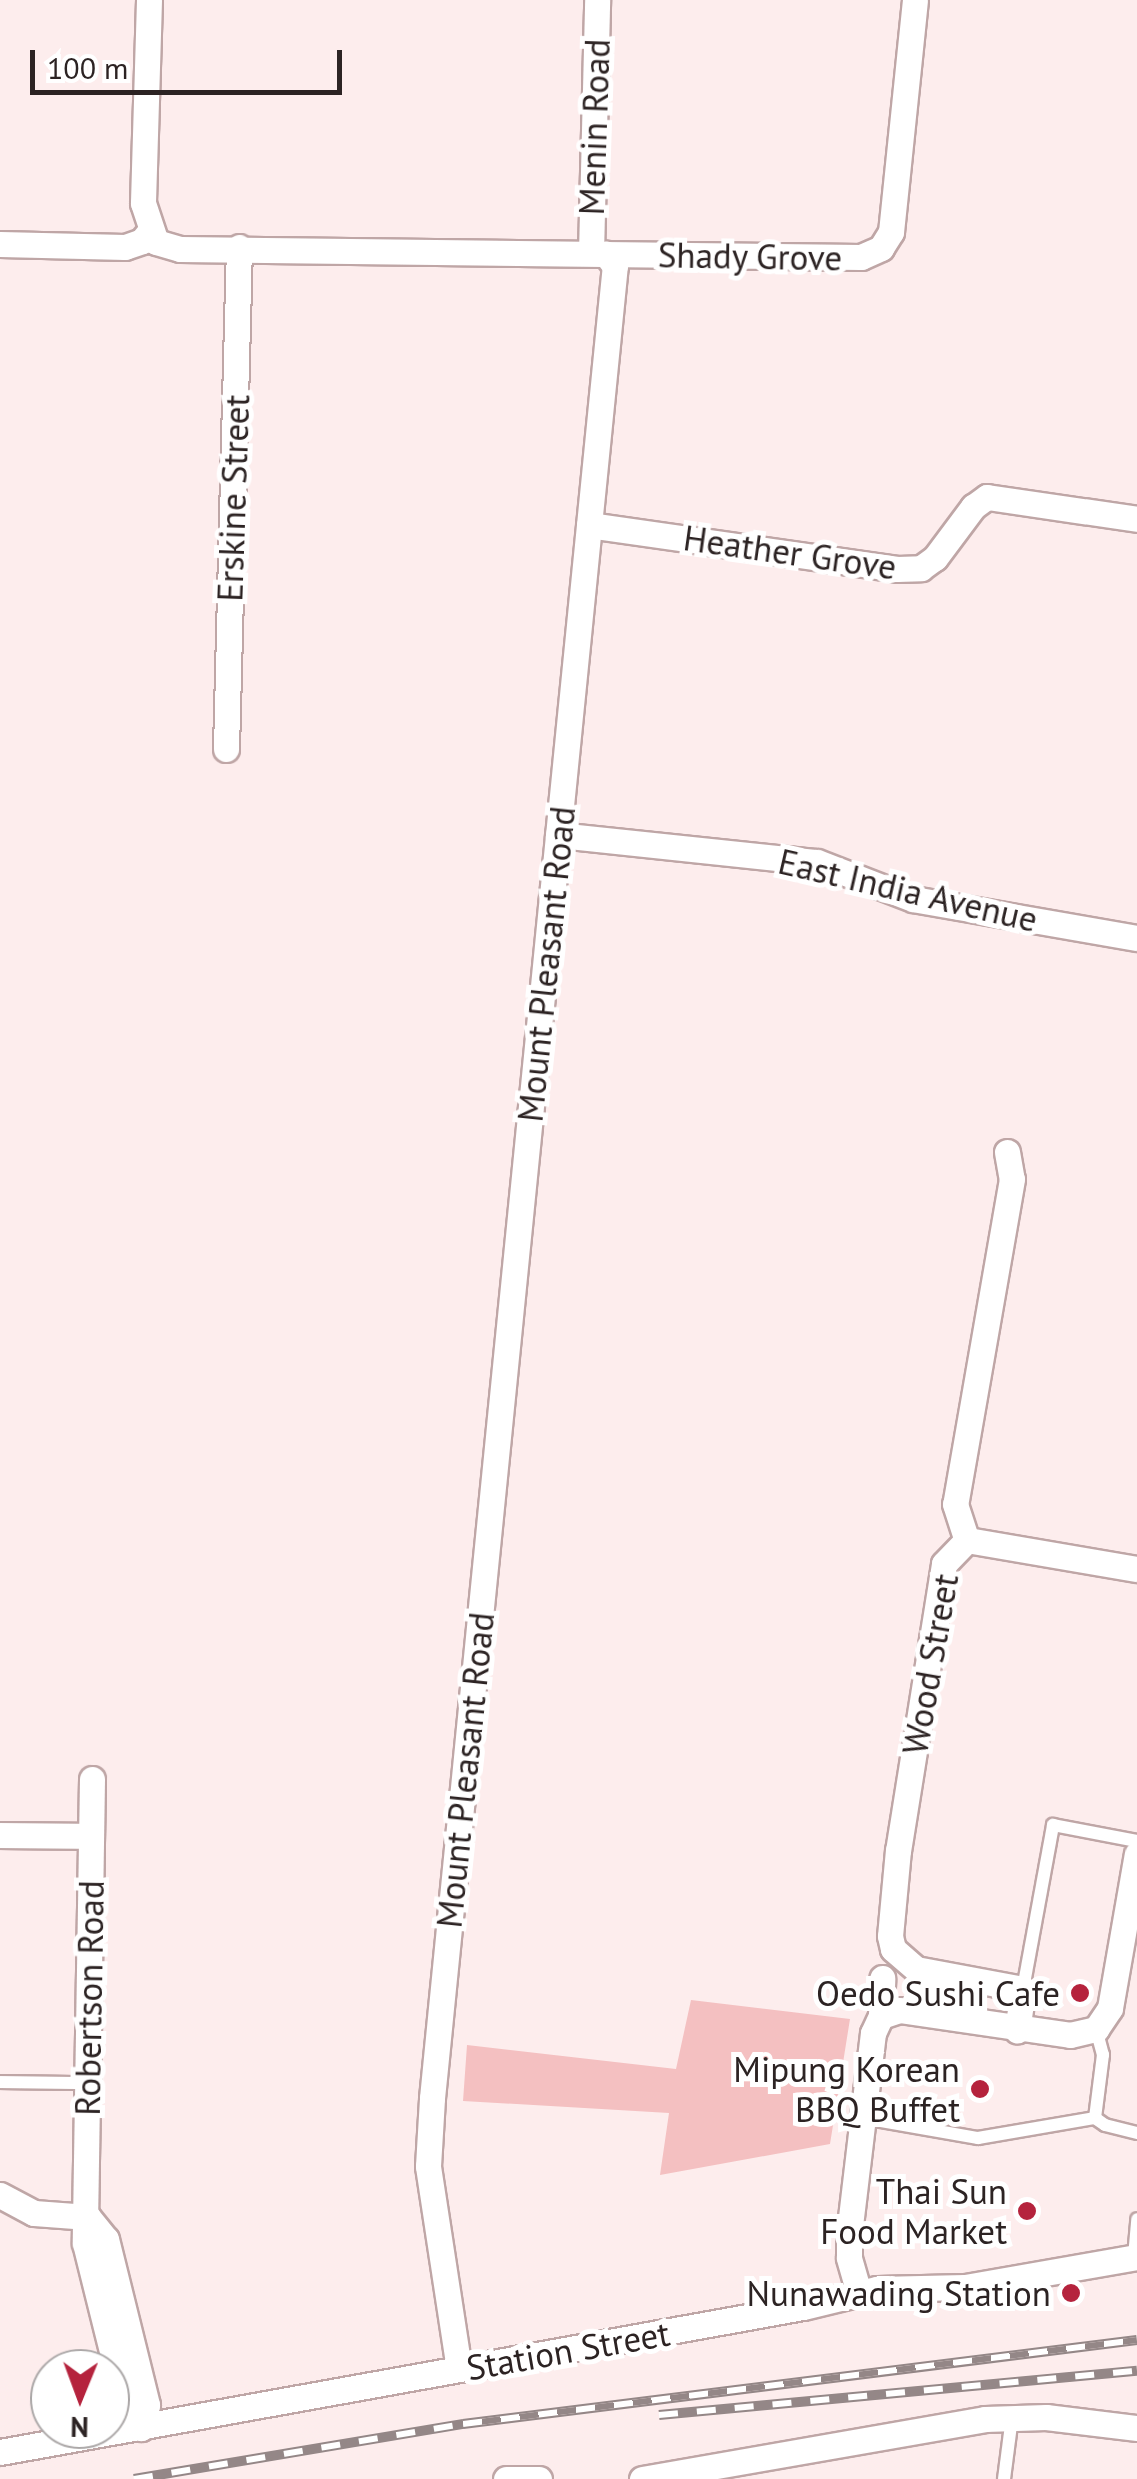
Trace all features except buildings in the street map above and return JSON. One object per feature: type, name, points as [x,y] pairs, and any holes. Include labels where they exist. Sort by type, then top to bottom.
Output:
[{"type":"street","points":[[148,0],[143,203],[149,232],[156,242],[180,249],[598,253]]},
{"type":"street","name":"Menin Road","points":[[598,0],[598,253]]},
{"type":"street","name":"Shady Grove","points":[[598,253],[861,258],[881,248],[891,232],[915,0]]},
{"type":"street","points":[[0,244],[125,247],[142,241],[149,232]]},
{"type":"street","name":"Erskine Street","points":[[226,749],[240,247]]},
{"type":"street","name":"Mount Pleasant Road","points":[[459,2369],[428,2166],[431,2115],[615,266],[598,253]]},
{"type":"street","name":"Heather Grove","points":[[589,524],[897,569],[920,568],[935,558],[973,507],[987,496],[1137,519]]},
{"type":"street","name":"East India Avenue","points":[[558,835],[817,862],[913,898],[1137,938]]},
{"type":"street","name":"Wood Street","points":[[1007,1152],[1012,1180],[955,1504],[968,1540],[944,1564],[898,1850],[890,1936],[892,1949],[916,1969],[1023,1988]]},
{"type":"street","points":[[968,1540],[1137,1569]]},
{"type":"street","name":"Robertson Road","points":[[92,1779],[85,2243],[126,2408],[141,2428]]},
{"type":"street","points":[[0,1836],[91,1836]]},
{"type":"street","points":[[881,2016],[900,2010],[1017,2031],[1070,2036],[1096,2029],[1110,2008],[1137,1854]]},
{"type":"street","points":[[858,2293],[848,2257],[849,2234],[873,2033],[881,2016],[882,1978]]},
{"type":"street","points":[[1017,2031],[1023,1988]]},
{"type":"street","points":[[0,2195],[34,2213],[88,2217]]},
{"type":"street","name":"Station Street","points":[[0,2452],[803,2308],[858,2293],[965,2287],[1135,2257]]},
{"type":"street","points":[[642,2479],[1012,2417],[1137,2428]]},
{"type":"street","points":[[506,2479],[539,2479]]},
{"type":"lane","points":[[1023,1988],[1053,1826],[1137,1841]]},
{"type":"lane","points":[[1096,2029],[1102,2055],[1096,2118]]},
{"type":"lane","points":[[0,2082],[88,2082]]},
{"type":"lane","points":[[864,2118],[978,2138],[1096,2118]]},
{"type":"lane","points":[[1096,2118],[1104,2125],[1137,2133]]},
{"type":"lane","points":[[1135,2257],[1137,2219]]},
{"type":"lane","points":[[1004,2479],[1012,2417]]},
{"type":"shaded area","points":[[691,2000],[850,2019],[830,2144],[660,2175],[669,2113],[463,2101],[467,2045],[676,2069]]},
{"type":"railway","points":[[134,2479],[463,2424],[1137,2340]]},
{"type":"railway","points":[[659,2415],[1137,2371]]},
{"type":"place","name":"Oedo Sushi Cafe","points":[[1080,1993]]},
{"type":"place","name":"Mipung Korean BBQ Buffet","points":[[980,2089]]},
{"type":"place","name":"Thai Sun Food Market","points":[[1027,2211]]},
{"type":"place","name":"Nunawading Station","points":[[1071,2293]]}]
